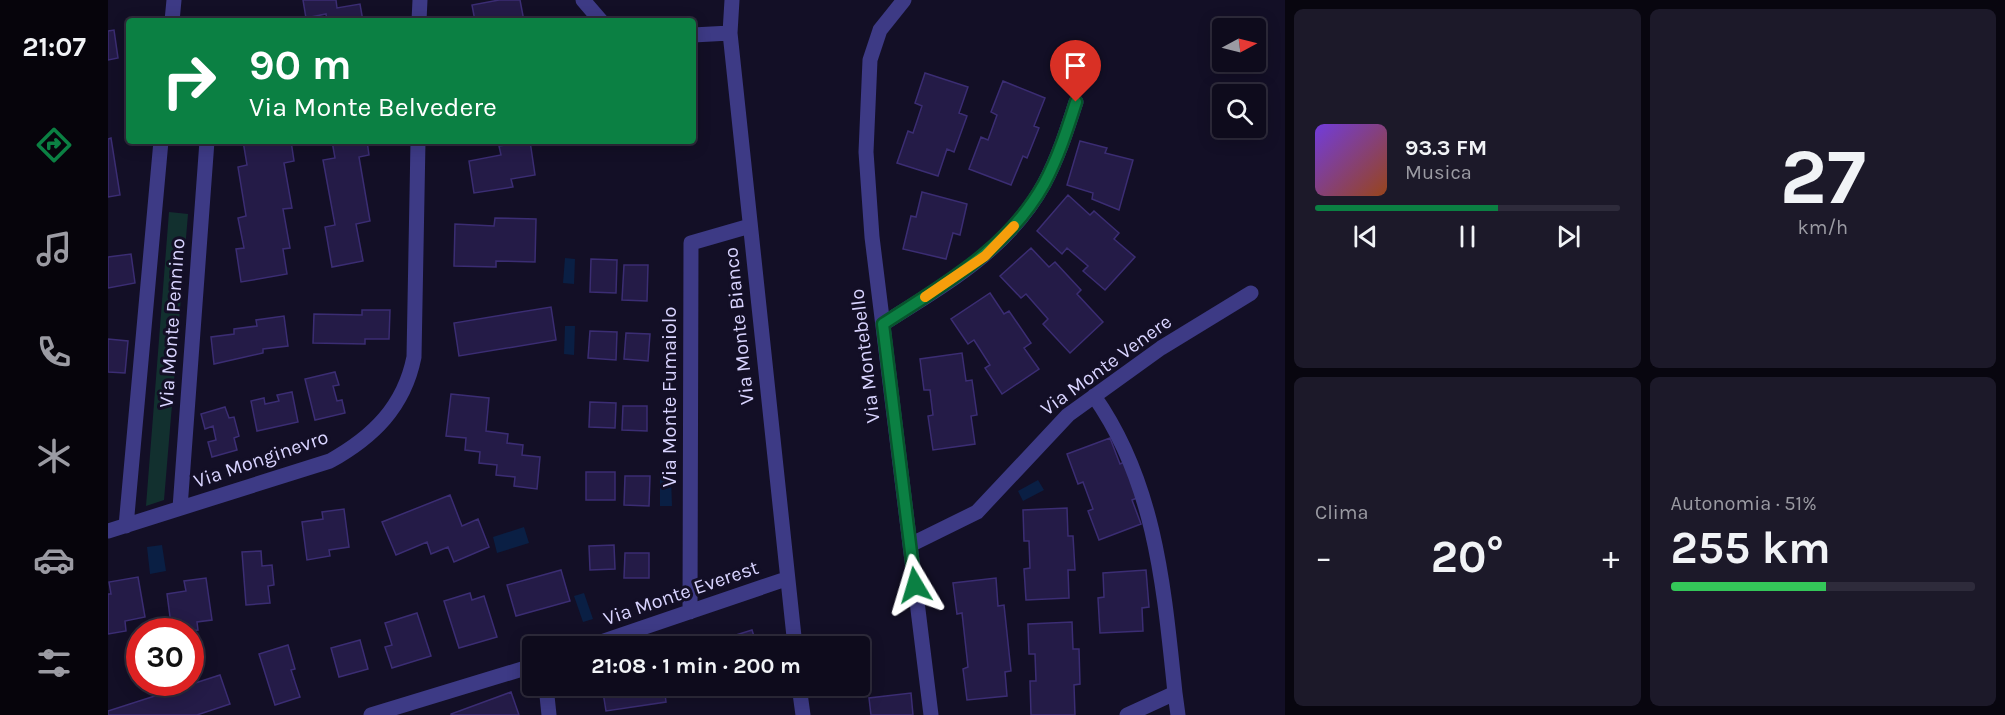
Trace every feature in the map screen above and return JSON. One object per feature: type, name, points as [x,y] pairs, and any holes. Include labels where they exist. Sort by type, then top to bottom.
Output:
[{"type":"street","points":[[172,18],[174,0]]},
{"type":"street","points":[[419,18],[420,0]]},
{"type":"street","points":[[583,0],[598,18]]},
{"type":"street","name":"Via Monte Bianco","points":[[732,0],[730,33],[794,636]]},
{"type":"street","name":"Via Montebello","points":[[904,0],[878,35],[868,80],[867,183],[931,715]]},
{"type":"street","points":[[696,35],[730,33]]},
{"type":"street","points":[[883,324],[970,267],[1005,237],[1044,184],[1076,102]]},
{"type":"street","name":"Via Monte Pennino","points":[[126,526],[161,144]]},
{"type":"street","name":"Via Monte Pennino","points":[[180,508],[207,144]]},
{"type":"street","name":"Via Monginevro","points":[[108,531],[330,461],[367,438],[393,409],[409,378],[416,343],[418,144]]},
{"type":"street","name":"Via Monte Fumaiolo","points":[[690,612],[691,243],[750,226]]},
{"type":"street","name":"Via Monte Venere","points":[[910,544],[977,512],[1046,436],[1094,396],[1161,348],[1251,293]]},
{"type":"street","points":[[1094,396],[1125,447],[1152,526],[1162,575],[1178,715]]},
{"type":"street","name":"Via Monte Everest","points":[[619,636],[786,579]]},
{"type":"street","points":[[370,715],[522,669]]},
{"type":"street","points":[[1127,715],[1175,693]]},
{"type":"street","points":[[547,696],[549,715]]},
{"type":"street","points":[[801,696],[803,715]]},
{"type":"green space","points":[[169,212],[188,214],[164,500],[146,506]]},
{"type":"water","points":[[565,258],[575,259],[574,284],[563,283]]},
{"type":"water","points":[[565,326],[575,326],[574,355],[564,354]]},
{"type":"water","points":[[660,478],[671,478],[672,506],[660,506]]},
{"type":"water","points":[[1038,480],[1044,490],[1023,501],[1018,491]]},
{"type":"water","points":[[524,527],[529,543],[497,553],[493,537]]},
{"type":"water","points":[[162,545],[166,571],[150,574],[147,547]]},
{"type":"water","points":[[584,593],[593,619],[583,622],[574,596]]},
{"type":"building","points":[[303,0],[336,0],[337,8],[360,4],[362,18],[327,18],[326,14],[306,18]]},
{"type":"building","points":[[499,0],[520,0],[523,18],[474,18],[472,5]]},
{"type":"building","points":[[114,30],[118,58],[108,60],[108,31]]},
{"type":"building","points":[[925,73],[968,87],[959,113],[967,116],[954,152],[947,149],[938,176],[897,163],[908,131],[913,133],[922,106],[915,103]]},
{"type":"building","points":[[1003,81],[1045,98],[1034,126],[1039,128],[1027,158],[1023,156],[1011,185],[969,169],[981,137],[988,140],[997,115],[991,112]]},
{"type":"building","points":[[111,138],[120,195],[108,197],[108,139]]},
{"type":"building","points":[[1080,141],[1107,148],[1105,153],[1133,160],[1119,210],[1092,199],[1093,193],[1067,185]]},
{"type":"building","points":[[244,144],[291,144],[294,161],[284,163],[292,208],[283,209],[290,248],[283,249],[287,274],[241,282],[236,249],[244,248],[238,218],[246,216],[238,167],[247,165]]},
{"type":"building","points":[[333,144],[367,144],[369,155],[359,157],[370,221],[356,224],[363,261],[332,267],[325,227],[335,225],[323,160],[335,158]]},
{"type":"building","points":[[530,144],[535,175],[511,179],[513,187],[474,193],[469,161],[501,155],[499,146]]},
{"type":"building","points":[[922,192],[967,204],[960,235],[953,233],[946,259],[903,249],[911,216],[916,217]]},
{"type":"building","points":[[1068,195],[1090,215],[1094,211],[1119,233],[1114,239],[1135,257],[1105,290],[1083,271],[1088,266],[1067,248],[1062,254],[1037,231]]},
{"type":"building","points":[[495,218],[536,219],[535,262],[496,261],[496,267],[454,266],[455,224],[494,226]]},
{"type":"building","points":[[1031,248],[1049,267],[1055,262],[1081,290],[1077,294],[1103,322],[1070,353],[1043,324],[1048,319],[1026,294],[1021,298],[1000,276]]},
{"type":"building","points":[[131,254],[135,283],[108,288],[108,257]]},
{"type":"building","points":[[591,259],[617,260],[616,293],[590,292]]},
{"type":"building","points":[[624,265],[648,265],[647,301],[622,300]]},
{"type":"building","points":[[990,293],[1004,314],[1009,311],[1031,343],[1024,348],[1039,369],[1002,394],[985,368],[990,365],[974,340],[968,344],[951,319]]},
{"type":"building","points":[[551,307],[556,340],[459,356],[454,323]]},
{"type":"building","points":[[362,310],[390,310],[389,339],[365,339],[365,344],[313,343],[314,314],[362,315]]},
{"type":"building","points":[[284,316],[288,346],[263,349],[263,353],[214,364],[211,337],[234,334],[234,329],[257,326],[256,320]]},
{"type":"building","points":[[590,331],[617,332],[616,360],[588,358]]},
{"type":"building","points":[[626,333],[650,334],[648,361],[624,359]]},
{"type":"building","points":[[108,339],[128,341],[125,373],[108,372]]},
{"type":"building","points":[[962,353],[966,381],[972,380],[977,415],[971,416],[975,444],[933,450],[928,416],[933,415],[930,390],[924,390],[920,359]]},
{"type":"building","points":[[335,372],[339,385],[333,386],[337,401],[342,400],[345,413],[315,420],[305,379]]},
{"type":"building","points":[[292,392],[298,422],[257,431],[251,401],[264,398],[265,404],[279,401],[277,395]]},
{"type":"building","points":[[451,394],[489,398],[486,431],[508,434],[507,443],[523,445],[522,455],[540,457],[537,489],[514,486],[515,477],[496,475],[497,465],[479,463],[480,452],[465,450],[466,438],[446,436]]},
{"type":"building","points":[[590,402],[616,403],[615,428],[589,427]]},
{"type":"building","points":[[623,406],[647,406],[647,431],[622,430]]},
{"type":"building","points":[[225,407],[229,418],[234,417],[239,436],[234,438],[237,450],[212,457],[208,442],[216,440],[213,426],[205,429],[201,414]]},
{"type":"building","points":[[1110,438],[1120,464],[1124,462],[1137,498],[1132,500],[1141,524],[1099,540],[1088,511],[1093,509],[1083,482],[1078,484],[1067,454]]},
{"type":"building","points":[[586,472],[615,472],[615,500],[586,500]]},
{"type":"building","points":[[625,476],[650,476],[649,506],[624,505]]},
{"type":"building","points":[[450,495],[462,526],[478,519],[489,547],[454,562],[448,547],[431,554],[427,542],[396,555],[382,522]]},
{"type":"building","points":[[1067,508],[1068,536],[1073,536],[1075,570],[1068,570],[1069,598],[1026,600],[1024,569],[1030,568],[1029,541],[1024,541],[1023,510]]},
{"type":"building","points":[[344,509],[349,547],[329,550],[330,556],[307,560],[302,522],[323,519],[322,512]]},
{"type":"building","points":[[614,545],[615,569],[590,570],[589,546]]},
{"type":"building","points":[[261,551],[262,566],[272,565],[274,585],[268,586],[270,603],[246,605],[242,552]]},
{"type":"building","points":[[625,553],[649,553],[649,578],[624,578]]},
{"type":"building","points":[[561,570],[570,601],[516,616],[507,585]]},
{"type":"building","points":[[1146,570],[1149,607],[1142,608],[1143,631],[1100,633],[1098,598],[1104,597],[1103,573]]},
{"type":"building","points":[[138,577],[145,617],[126,618],[126,631],[108,634],[108,594],[111,594],[109,582]]},
{"type":"building","points":[[206,578],[212,620],[170,618],[167,594],[186,591],[184,581]]},
{"type":"building","points":[[996,578],[998,606],[1004,605],[1011,671],[1005,672],[1007,696],[967,700],[963,669],[968,667],[962,613],[957,614],[953,583]]},
{"type":"building","points":[[470,593],[472,600],[484,596],[497,637],[459,648],[444,601]]},
{"type":"building","points":[[417,613],[431,656],[392,668],[385,647],[392,645],[385,623]]},
{"type":"building","points":[[1072,622],[1073,649],[1079,649],[1080,684],[1074,685],[1075,715],[1031,715],[1030,681],[1036,681],[1035,654],[1029,654],[1028,624]]},
{"type":"building","points":[[752,630],[754,636],[733,636]]},
{"type":"building","points":[[360,640],[368,669],[339,677],[331,648]]},
{"type":"building","points":[[288,645],[295,669],[291,670],[300,697],[275,705],[259,654]]},
{"type":"building","points":[[220,675],[230,704],[197,715],[108,715],[108,711],[155,696],[204,696],[204,680]]},
{"type":"building","points":[[511,692],[519,715],[451,715],[451,714]]},
{"type":"building","points":[[911,693],[913,715],[871,715],[869,698]]},
{"type":"building","points":[[604,696],[665,696],[666,702],[606,711]]},
{"type":"slow traffic","points":[[925,297],[985,256],[1014,226]]},
{"type":"route","points":[[915,585],[883,324],[970,267],[1005,237],[1022,217],[1044,184],[1059,151],[1076,102]]}]
